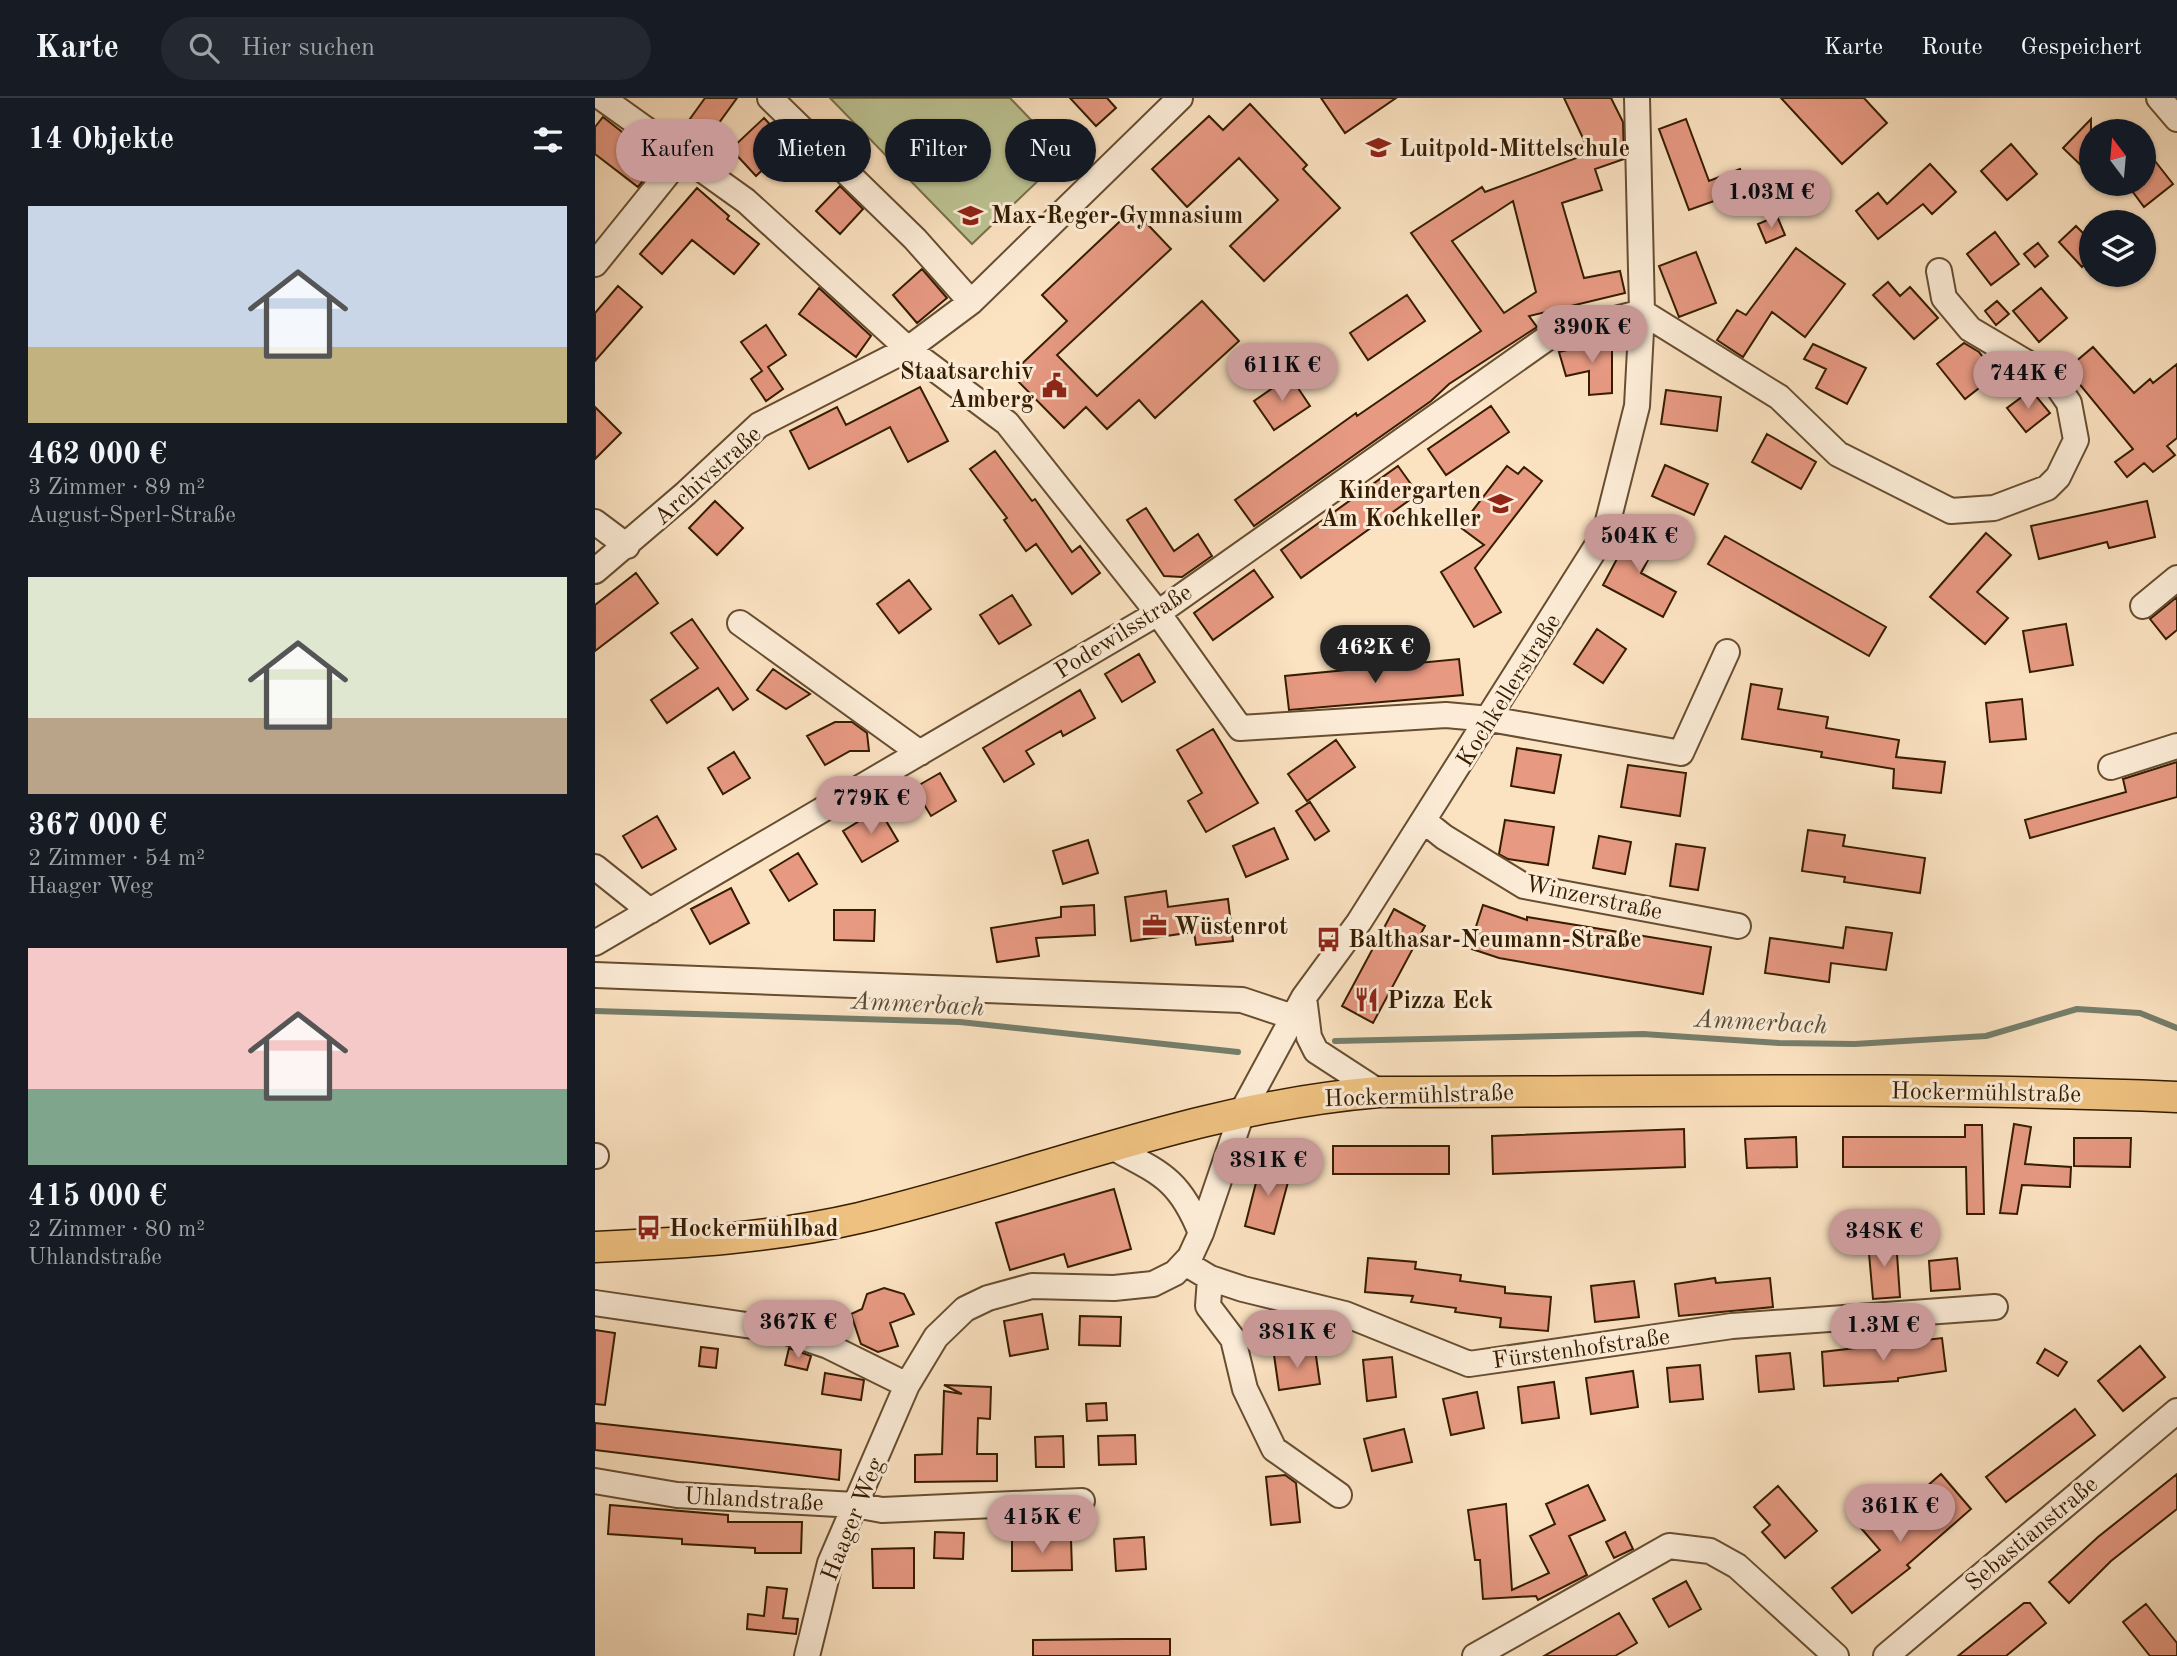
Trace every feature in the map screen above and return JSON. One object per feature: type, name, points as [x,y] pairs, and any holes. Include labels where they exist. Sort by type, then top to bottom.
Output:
[{"type":"main road","name":"Hockermühlstraße","points":[[595,1247],[776,1234],[905,1206],[1243,1110],[1325,1096],[1380,1092],[2041,1091],[2177,1097]]},
{"type":"street","points":[[602,98],[631,119]]},
{"type":"street","points":[[770,98],[915,239],[971,302]]},
{"type":"street","name":"Archivstraße","points":[[595,571],[627,546],[759,425],[908,349],[971,302],[1180,98]]},
{"type":"street","name":"Kochkellerstraße","points":[[1243,1110],[1298,1007],[1359,922],[1490,719],[1605,533],[1636,406],[1642,312],[1637,98]]},
{"type":"street","points":[[2158,98],[2177,119]]},
{"type":"street","points":[[595,264],[662,182]]},
{"type":"street","points":[[719,182],[746,201],[908,349],[1007,423],[1159,613],[1240,728],[1446,715],[1490,719],[1682,753],[1727,652]]},
{"type":"street","points":[[1642,312],[1779,397],[1837,454],[1951,511],[1994,508],[2047,488],[2058,477],[2076,440],[2069,403],[2051,377],[1970,329],[1944,298],[1939,271]]},
{"type":"street","name":"Podewilsstraße","points":[[595,943],[1159,613],[1550,336],[1642,312]]},
{"type":"street","points":[[595,522],[627,546]]},
{"type":"street","points":[[2143,606],[2177,578]]},
{"type":"street","points":[[740,623],[921,753]]},
{"type":"street","points":[[2111,767],[2177,746]]},
{"type":"street","name":"Winzerstraße","points":[[1424,821],[1444,837],[1524,886],[1738,926]]},
{"type":"street","points":[[595,867],[650,911]]},
{"type":"street","points":[[595,975],[1242,1000],[1298,1007],[1316,1051],[1380,1092]]},
{"type":"street","name":"Haager Weg","points":[[807,1656],[830,1563],[907,1385],[936,1337],[965,1309],[988,1298],[1032,1286],[1114,1288],[1153,1284],[1175,1273],[1185,1263],[1201,1233],[1243,1110]]},
{"type":"street","points":[[1110,1146],[1168,1178],[1189,1202],[1201,1233]]},
{"type":"street","name":"Fürstenhofstraße","points":[[1185,1263],[1210,1278],[1345,1314],[1469,1364],[1732,1326],[1995,1307]]},
{"type":"street","points":[[1210,1278],[1208,1306],[1233,1339],[1245,1389],[1274,1449],[1339,1494]]},
{"type":"street","points":[[595,1303],[781,1330],[828,1346],[907,1385]]},
{"type":"street","name":"Sebastianstraße","points":[[1886,1656],[2177,1411]]},
{"type":"street","name":"Uhlandstraße","points":[[595,1481],[677,1495],[855,1505],[882,1510],[1082,1501]]},
{"type":"street","points":[[1475,1656],[1669,1546],[1710,1551],[1737,1566],[1836,1656]]},
{"type":"green space","points":[[830,98],[1010,98],[1030,119],[1005,119],[1005,182],[1037,182],[972,244],[912,182],[991,182],[991,119],[885,119],[885,155],[871,140],[871,119],[850,119]]},
{"type":"building","points":[[705,98],[737,98],[722,119],[690,119]]},
{"type":"building","points":[[1070,98],[1107,98],[1116,108],[1096,126],[1096,119],[1090,119]]},
{"type":"building","points":[[1321,98],[1396,98],[1345,133]]},
{"type":"building","points":[[1564,98],[1611,98],[1623,122],[1624,159],[1595,169],[1602,190],[1562,203],[1584,278],[1620,271],[1625,293],[1529,316],[1537,327],[1449,384],[1431,401],[1254,526],[1235,500],[1356,413],[1357,416],[1481,331],[1411,233],[1482,187],[1485,192],[1590,153]],"holes":[[[1513,201],[1536,292],[1504,313],[1452,241]]]},
{"type":"building","points":[[1781,98],[1864,98],[1887,123],[1842,164]]},
{"type":"building","points":[[1250,104],[1307,165],[1303,169],[1340,208],[1264,281],[1230,246],[1278,200],[1239,158],[1187,207],[1152,169],[1209,116],[1223,130]]},
{"type":"building","points":[[603,117],[616,127],[616,170],[595,154],[595,127]]},
{"type":"building","points":[[1686,119],[1709,181],[1740,169],[1748,189],[1689,210],[1659,129]]},
{"type":"building","points":[[753,128],[753,173],[739,158],[739,141]]},
{"type":"building","points":[[2079,131],[2079,163],[2063,148]]},
{"type":"building","points":[[2011,144],[2037,174],[2007,200],[1981,171]]},
{"type":"building","points":[[2156,162],[2173,184],[2144,207],[2136,196],[2156,196]]},
{"type":"building","points":[[1930,164],[1956,192],[1932,214],[1923,204],[1878,239],[1856,211],[1878,193],[1887,204]]},
{"type":"building","points":[[840,186],[863,209],[840,234],[816,211]]},
{"type":"building","points":[[697,188],[729,216],[727,219],[759,244],[734,274],[692,240],[662,274],[640,254]]},
{"type":"building","points":[[1133,209],[1171,249],[1057,355],[1097,396],[1202,301],[1239,341],[1155,418],[1139,400],[1107,429],[1086,407],[1064,428],[1011,374],[1067,321],[1042,295]]},
{"type":"building","points":[[1777,216],[1785,235],[1766,243],[1758,224]]},
{"type":"building","points":[[2076,226],[2079,229],[2079,264],[2059,242]]},
{"type":"building","points":[[1995,232],[2019,264],[1991,285],[1967,254]]},
{"type":"building","points":[[2038,243],[2048,256],[2035,267],[2024,254]]},
{"type":"building","points":[[1796,248],[1845,284],[1805,337],[1772,312],[1743,357],[1717,340],[1737,310],[1746,315]]},
{"type":"building","points":[[1696,252],[1716,303],[1679,317],[1659,266]]},
{"type":"building","points":[[922,269],[947,298],[917,323],[893,295]]},
{"type":"building","points":[[1888,282],[1900,296],[1910,287],[1938,318],[1914,339],[1873,295]]},
{"type":"building","points":[[618,286],[642,307],[595,361],[595,313]]},
{"type":"building","points":[[819,288],[871,336],[856,357],[799,314]]},
{"type":"building","points":[[2041,288],[2067,318],[2039,342],[2013,311]]},
{"type":"building","points":[[1407,295],[1425,321],[1368,360],[1350,333]]},
{"type":"building","points":[[1997,301],[2009,314],[1996,325],[1985,311]]},
{"type":"building","points":[[766,325],[786,355],[768,367],[783,389],[766,401],[751,379],[762,371],[741,342]]},
{"type":"building","points":[[1612,339],[1612,393],[1589,395],[1589,371],[1566,376],[1559,352]]},
{"type":"building","points":[[1964,343],[1979,352],[1997,374],[1965,399],[1937,364]]},
{"type":"building","points":[[1813,344],[1866,368],[1847,404],[1816,388],[1826,369],[1804,359]]},
{"type":"building","points":[[2093,347],[2134,393],[2150,379],[2153,383],[2177,364],[2177,438],[2167,446],[2175,455],[2153,472],[2144,463],[2127,477],[2115,462],[2133,449],[2067,369]]},
{"type":"building","points":[[1290,376],[1310,406],[1274,430],[1254,401]]},
{"type":"building","points":[[920,387],[948,441],[908,462],[890,427],[809,469],[790,431],[837,407],[846,425]]},
{"type":"building","points":[[1666,390],[1721,397],[1717,431],[1661,424]]},
{"type":"building","points":[[2031,390],[2050,413],[2026,432],[2007,408]]},
{"type":"building","points":[[1491,406],[1509,432],[1446,475],[1428,449]]},
{"type":"building","points":[[595,407],[621,433],[595,459]]},
{"type":"building","points":[[1767,434],[1816,462],[1801,489],[1752,462]]},
{"type":"building","points":[[995,451],[1032,501],[1035,499],[1072,552],[1080,546],[1100,573],[1072,594],[1036,544],[1026,551],[1004,520],[1007,518],[970,469]]},
{"type":"building","points":[[1665,465],[1708,484],[1694,515],[1652,496]]},
{"type":"building","points":[[1398,466],[1418,494],[1301,578],[1281,550]]},
{"type":"building","points":[[1507,466],[1518,474],[1524,467],[1542,481],[1475,568],[1501,612],[1474,627],[1441,572],[1484,545],[1460,527]]},
{"type":"building","points":[[715,501],[743,528],[717,555],[689,528]]},
{"type":"building","points":[[2147,501],[2155,537],[2109,548],[2107,542],[2039,559],[2031,526]]},
{"type":"building","points":[[1146,508],[1174,551],[1198,534],[1212,556],[1182,577],[1164,576],[1127,520]]},
{"type":"building","points":[[1635,525],[1660,537],[1641,573],[1676,592],[1663,617],[1603,585]]},
{"type":"building","points":[[1986,533],[2011,555],[1977,592],[2008,618],[1985,644],[1930,597]]},
{"type":"building","points":[[1725,536],[1886,627],[1869,656],[1708,564]]},
{"type":"building","points":[[1254,570],[1273,597],[1213,640],[1194,613]]},
{"type":"building","points":[[636,573],[658,603],[595,651],[595,605]]},
{"type":"building","points":[[909,580],[931,609],[899,633],[877,604]]},
{"type":"building","points":[[1012,595],[1031,625],[999,644],[980,615]]},
{"type":"building","points":[[2177,597],[2177,630],[2166,639],[2150,619]]},
{"type":"building","points":[[692,619],[748,699],[733,710],[718,688],[667,723],[651,700],[698,668],[671,633]]},
{"type":"building","points":[[2066,624],[2073,665],[2030,672],[2023,631]]},
{"type":"building","points":[[1597,629],[1626,649],[1603,683],[1574,664]]},
{"type":"building","points":[[1139,654],[1155,682],[1122,702],[1105,674]]},
{"type":"building","points":[[1459,659],[1463,695],[1289,710],[1285,676]]},
{"type":"building","points":[[773,669],[810,694],[786,709],[757,690]]},
{"type":"building","points":[[1751,684],[1782,689],[1778,709],[1828,717],[1826,728],[1899,740],[1896,757],[1945,762],[1941,793],[1893,788],[1894,769],[1821,757],[1822,752],[1742,739]]},
{"type":"building","points":[[1080,690],[1095,718],[1063,736],[1061,731],[1026,751],[1034,764],[1004,782],[983,748]]},
{"type":"building","points":[[2022,699],[2026,739],[1990,742],[1986,703]]},
{"type":"building","points":[[835,722],[852,722],[867,733],[869,751],[850,751],[825,765],[807,736]]},
{"type":"building","points":[[1213,729],[1258,803],[1206,832],[1188,801],[1202,793],[1177,750]]},
{"type":"building","points":[[1336,740],[1355,767],[1307,801],[1288,774]]},
{"type":"building","points":[[1517,748],[1561,755],[1554,793],[1511,786]]},
{"type":"building","points":[[734,752],[750,778],[723,794],[708,768]]},
{"type":"building","points":[[2177,762],[2177,797],[2030,838],[2025,820],[2126,792],[2123,779]]},
{"type":"building","points":[[1628,765],[1686,773],[1680,816],[1621,807]]},
{"type":"building","points":[[940,773],[956,801],[931,816],[914,788]]},
{"type":"building","points":[[1310,802],[1329,831],[1315,840],[1296,811]]},
{"type":"building","points":[[879,809],[898,841],[862,862],[843,831]]},
{"type":"building","points":[[657,816],[676,849],[642,868],[623,836]]},
{"type":"building","points":[[1505,820],[1554,827],[1548,865],[1508,859],[1499,854]]},
{"type":"building","points":[[1274,828],[1288,859],[1246,877],[1233,846]]},
{"type":"building","points":[[1808,830],[1845,835],[1843,846],[1925,858],[1920,893],[1844,882],[1845,877],[1802,871]]},
{"type":"building","points":[[1599,836],[1631,842],[1625,874],[1593,868]]},
{"type":"building","points":[[1088,840],[1098,873],[1063,884],[1053,851]]},
{"type":"building","points":[[1676,844],[1705,848],[1698,890],[1670,886]]},
{"type":"building","points":[[798,853],[817,884],[789,901],[770,870]]},
{"type":"building","points":[[731,888],[749,923],[710,944],[691,909]]},
{"type":"building","points":[[1166,891],[1168,907],[1228,899],[1233,941],[1196,945],[1194,932],[1131,941],[1125,897]]},
{"type":"building","points":[[1094,905],[1095,935],[1036,938],[1039,956],[997,962],[991,928],[1061,917],[1061,907]]},
{"type":"building","points":[[1483,905],[1527,920],[1527,917],[1711,947],[1703,994],[1499,958],[1469,948]]},
{"type":"building","points":[[1394,909],[1425,926],[1373,1023],[1342,1006]]},
{"type":"building","points":[[834,910],[875,910],[874,941],[834,940]]},
{"type":"building","points":[[1846,927],[1892,933],[1886,970],[1831,963],[1829,982],[1765,973],[1770,938],[1843,948]]},
{"type":"building","points":[[2014,1124],[2031,1127],[2025,1164],[2071,1167],[2070,1187],[2022,1185],[2017,1214],[2000,1213]]},
{"type":"building","points":[[1965,1125],[1982,1125],[1984,1214],[1967,1214],[1966,1167],[1843,1167],[1843,1137],[1965,1137]]},
{"type":"building","points":[[1684,1129],[1685,1167],[1493,1174],[1492,1136]]},
{"type":"building","points":[[1796,1137],[1797,1167],[1747,1168],[1745,1139]]},
{"type":"building","points":[[2074,1138],[2131,1138],[2130,1167],[2074,1166]]},
{"type":"building","points":[[1333,1146],[1449,1146],[1449,1174],[1333,1174]]},
{"type":"building","points":[[1261,1163],[1291,1171],[1274,1234],[1245,1226]]},
{"type":"building","points":[[1114,1189],[1131,1249],[1068,1267],[1064,1254],[1010,1270],[996,1223]]},
{"type":"building","points":[[1896,1240],[1900,1297],[1873,1299],[1868,1242]]},
{"type":"building","points":[[1368,1258],[1416,1262],[1415,1269],[1461,1275],[1460,1281],[1505,1287],[1505,1293],[1551,1297],[1548,1331],[1500,1327],[1501,1318],[1455,1312],[1456,1308],[1411,1302],[1413,1296],[1365,1292]]},
{"type":"building","points":[[1957,1258],[1960,1289],[1931,1291],[1929,1261]]},
{"type":"building","points":[[1715,1278],[1716,1283],[1770,1278],[1773,1307],[1679,1316],[1675,1284]]},
{"type":"building","points":[[1634,1281],[1639,1317],[1595,1322],[1591,1286]]},
{"type":"building","points":[[884,1288],[904,1294],[914,1314],[890,1323],[898,1346],[878,1352],[861,1344],[851,1314],[862,1309],[867,1294]]},
{"type":"building","points":[[1042,1314],[1048,1349],[1010,1356],[1004,1321]]},
{"type":"building","points":[[1080,1316],[1121,1317],[1120,1346],[1079,1345]]},
{"type":"building","points":[[595,1330],[615,1333],[605,1405],[595,1404]]},
{"type":"building","points":[[1942,1338],[1946,1371],[1898,1378],[1898,1381],[1824,1386],[1822,1352]]},
{"type":"building","points":[[2140,1346],[2165,1377],[2123,1411],[2098,1381]]},
{"type":"building","points":[[701,1347],[718,1349],[716,1368],[699,1366]]},
{"type":"building","points":[[789,1348],[811,1356],[807,1370],[785,1365]]},
{"type":"building","points":[[1315,1349],[1320,1384],[1279,1390],[1274,1355]]},
{"type":"building","points":[[2045,1349],[2067,1362],[2058,1376],[2037,1363]]},
{"type":"building","points":[[1790,1353],[1794,1389],[1759,1392],[1756,1356]]},
{"type":"building","points":[[1392,1357],[1396,1397],[1367,1401],[1363,1360]]},
{"type":"building","points":[[1700,1365],[1703,1399],[1670,1402],[1667,1368]]},
{"type":"building","points":[[1633,1371],[1638,1407],[1591,1414],[1586,1378]]},
{"type":"building","points":[[825,1373],[864,1380],[861,1400],[822,1394]]},
{"type":"building","points":[[1554,1382],[1559,1418],[1522,1423],[1518,1387]]},
{"type":"building","points":[[944,1385],[991,1387],[990,1419],[978,1418],[977,1454],[997,1454],[997,1481],[915,1482],[915,1455],[942,1454],[944,1391],[962,1394]]},
{"type":"building","points":[[1477,1392],[1484,1428],[1451,1435],[1443,1399]]},
{"type":"building","points":[[1106,1403],[1107,1420],[1087,1421],[1086,1404]]},
{"type":"building","points":[[2075,1409],[2095,1435],[2006,1502],[1986,1477]]},
{"type":"building","points":[[595,1423],[841,1450],[839,1480],[595,1450]]},
{"type":"building","points":[[1404,1429],[1412,1462],[1372,1471],[1364,1439]]},
{"type":"building","points":[[1135,1435],[1136,1464],[1099,1465],[1098,1436]]},
{"type":"building","points":[[1063,1436],[1064,1467],[1036,1467],[1035,1437]]},
{"type":"building","points":[[1941,1474],[1971,1509],[1907,1565],[1910,1568],[1852,1613],[1832,1588],[1880,1550],[1861,1528],[1885,1506],[1904,1527],[1937,1499],[1926,1487]]},
{"type":"building","points":[[2177,1474],[2177,1509],[2111,1561],[2069,1603],[2049,1582],[2098,1537]]},
{"type":"building","points":[[1285,1475],[1296,1483],[1300,1522],[1271,1525],[1266,1477]]},
{"type":"building","points":[[1588,1485],[1605,1520],[1569,1536],[1587,1575],[1538,1600],[1536,1596],[1483,1599],[1480,1560],[1475,1560],[1468,1510],[1506,1504],[1512,1590],[1549,1573],[1530,1536],[1555,1524],[1546,1504]]},
{"type":"building","points":[[1778,1486],[1817,1531],[1785,1558],[1762,1532],[1770,1525],[1754,1507]]},
{"type":"building","points":[[610,1505],[728,1515],[728,1522],[802,1522],[801,1553],[755,1553],[755,1548],[682,1544],[682,1539],[608,1534]]},
{"type":"building","points":[[935,1532],[964,1533],[963,1559],[934,1558]]},
{"type":"building","points":[[1625,1532],[1633,1549],[1614,1558],[1606,1542]]},
{"type":"building","points":[[1144,1537],[1146,1569],[1116,1571],[1114,1539]]},
{"type":"building","points":[[1071,1539],[1072,1570],[1012,1571],[1012,1540]]},
{"type":"building","points":[[914,1548],[914,1588],[873,1588],[872,1549]]},
{"type":"building","points":[[1686,1581],[1701,1609],[1669,1627],[1653,1599]]},
{"type":"building","points":[[767,1587],[787,1589],[783,1618],[798,1619],[796,1634],[747,1629],[748,1614],[764,1616]]},
{"type":"building","points":[[2024,1603],[2030,1603],[2046,1623],[2006,1656],[1958,1656]]},
{"type":"building","points":[[2146,1604],[2177,1643],[2177,1656],[2150,1656],[2123,1622]]},
{"type":"building","points":[[1619,1613],[1637,1643],[1615,1656],[1544,1656]]},
{"type":"building","points":[[1170,1639],[1170,1656],[1033,1656],[1033,1640]]},
{"type":"waterway","name":"Ammerbach","points":[[1335,1041],[1643,1034],[1779,1043],[1855,1044],[1986,1036],[2077,1009],[2140,1013],[2177,1028]]},
{"type":"waterway","name":"Ammerbach","points":[[595,1011],[960,1022],[1238,1052]]},
{"type":"place","name":"Luitpold-Mittelschule","points":[[1379,148]]},
{"type":"place","name":"Max-Reger-Gymnasium","points":[[971,215]]},
{"type":"place","name":"Staatsarchiv Amberg","points":[[1054,385]]},
{"type":"place","name":"Kindergarten Am Kochkeller","points":[[1501,504]]},
{"type":"place","name":"Wüstenrot","points":[[1154,926]]},
{"type":"place","name":"Balthasar-Neumann-Straße","points":[[1328,939]]},
{"type":"place","name":"Pizza Eck","points":[[1367,1000]]},
{"type":"place","name":"Hockermühlbad","points":[[649,1228]]}]
